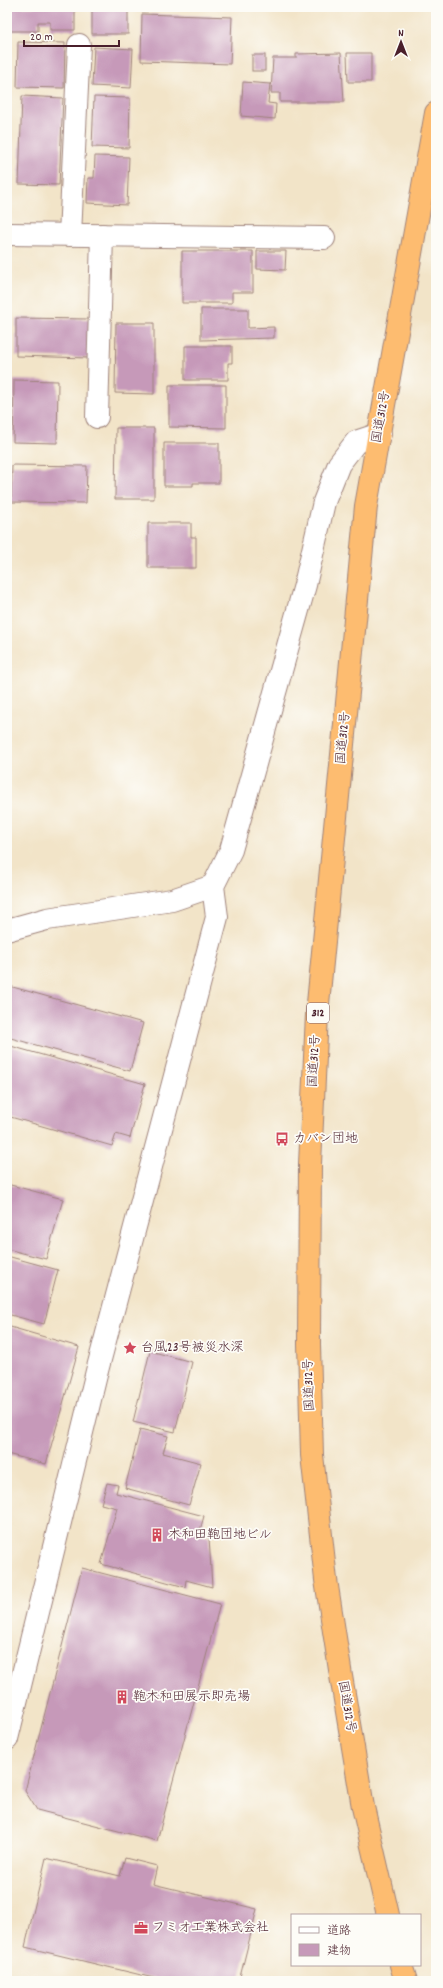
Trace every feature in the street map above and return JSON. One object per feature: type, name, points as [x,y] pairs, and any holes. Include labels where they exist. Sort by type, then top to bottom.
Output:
[{"type":"highway","name":"国道312号","points":[[388,1914],[363,1807],[326,1580],[312,1455],[309,1344],[310,1164],[317,1014],[366,506],[436,113]]},
{"type":"highway","points":[[401,1966],[406,1981]]},
{"type":"street","points":[[70,235],[79,45]]},
{"type":"street","points":[[7,234],[324,238]]},
{"type":"street","points":[[97,417],[102,235]]},
{"type":"street","points":[[7,1739],[97,1371],[217,917],[213,886],[233,843],[305,585],[324,502],[339,464],[356,442],[380,434]]},
{"type":"street","points":[[7,930],[55,918],[172,900],[213,886]]},
{"type":"building","points":[[7,7],[75,7],[75,30],[50,30],[50,22],[38,22],[38,31],[7,31]]},
{"type":"building","points":[[92,7],[128,7],[128,34],[92,34]]},
{"type":"building","points":[[142,14],[232,17],[230,64],[141,61]]},
{"type":"building","points":[[18,42],[65,43],[64,88],[17,87]]},
{"type":"building","points":[[94,47],[133,49],[131,88],[92,86]]},
{"type":"building","points":[[341,53],[344,102],[280,102],[280,93],[271,93],[273,58],[296,58],[296,54]]},
{"type":"building","points":[[347,53],[371,53],[371,82],[348,82]]},
{"type":"building","points":[[252,55],[265,55],[265,71],[252,71]]},
{"type":"building","points":[[243,82],[270,84],[268,103],[276,104],[275,119],[241,116]]},
{"type":"building","points":[[22,96],[63,98],[59,185],[19,184]]},
{"type":"building","points":[[94,97],[130,98],[129,148],[92,147]]},
{"type":"building","points":[[95,156],[129,157],[127,205],[87,203],[88,178],[94,178]]},
{"type":"building","points":[[182,251],[253,251],[253,292],[232,292],[232,303],[182,303]]},
{"type":"building","points":[[257,251],[286,251],[285,270],[257,269]]},
{"type":"building","points":[[201,309],[248,309],[248,328],[274,327],[274,338],[201,340]]},
{"type":"building","points":[[16,318],[90,319],[89,358],[16,356]]},
{"type":"building","points":[[116,323],[154,323],[154,394],[115,393]]},
{"type":"building","points":[[185,346],[232,346],[232,363],[228,363],[228,380],[185,380]]},
{"type":"building","points":[[14,380],[58,381],[57,443],[13,442]]},
{"type":"building","points":[[169,385],[226,385],[226,428],[169,427]]},
{"type":"building","points":[[116,428],[154,428],[154,499],[115,499]]},
{"type":"building","points":[[164,443],[219,443],[219,483],[193,483],[193,486],[164,486]]},
{"type":"building","points":[[12,465],[87,466],[86,503],[11,502]]},
{"type":"building","points":[[148,523],[191,523],[191,537],[196,537],[196,568],[148,568]]},
{"type":"building","points":[[9,986],[143,1023],[130,1071],[7,1037],[7,993]]},
{"type":"building","points":[[7,1045],[145,1084],[130,1138],[116,1134],[112,1146],[7,1116]]},
{"type":"building","points":[[7,1184],[63,1199],[46,1259],[7,1249]]},
{"type":"building","points":[[7,1256],[58,1270],[44,1324],[7,1314]]},
{"type":"building","points":[[7,1326],[79,1347],[46,1464],[7,1454]]},
{"type":"building","points":[[150,1351],[192,1362],[175,1432],[133,1422]]},
{"type":"building","points":[[140,1429],[168,1436],[163,1453],[201,1463],[189,1505],[125,1488]]},
{"type":"building","name":"木和田鞄団地ビル","points":[[107,1483],[118,1485],[116,1493],[204,1516],[199,1534],[209,1537],[212,1587],[186,1580],[185,1587],[101,1564],[117,1508],[101,1504]]},
{"type":"building","name":"鞄木和田展示即売場","points":[[82,1568],[220,1604],[157,1841],[37,1810],[25,1791]]},
{"type":"building","name":"フミオ工業株式会社","points":[[46,1858],[120,1876],[125,1858],[157,1866],[153,1884],[257,1909],[239,1981],[166,1981],[25,1947]]},
{"type":"place","name":"カバン団地","points":[[282,1139]]},
{"type":"place","name":"台風23号被災水深","points":[[130,1348]]},
{"type":"place","name":"木和田鞄団地ビル","points":[[157,1535]]},
{"type":"place","name":"鞄木和田展示即売場","points":[[122,1697]]},
{"type":"place","name":"フミオ工業株式会社","points":[[141,1928]]}]
